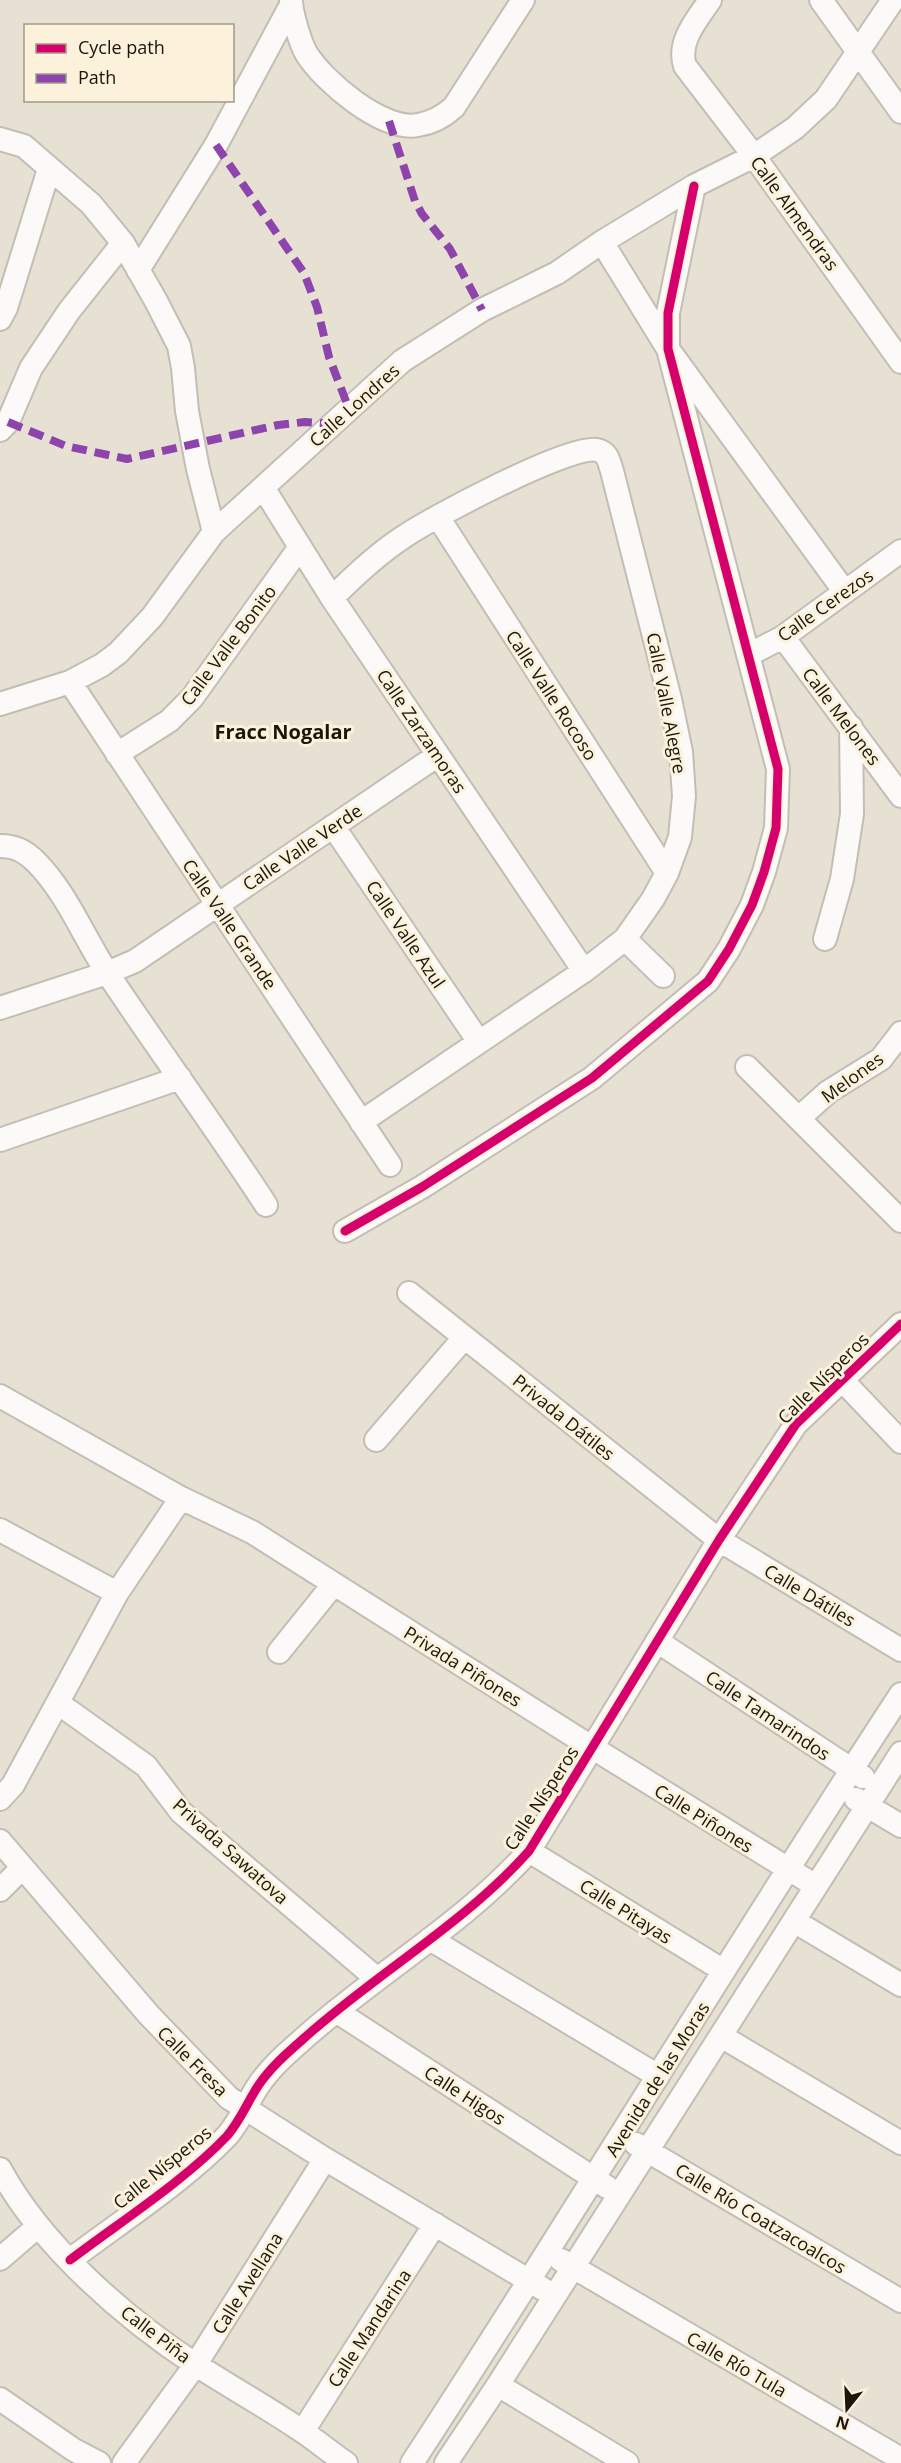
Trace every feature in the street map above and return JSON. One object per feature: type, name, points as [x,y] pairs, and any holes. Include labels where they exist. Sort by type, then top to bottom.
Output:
[{"type":"street","points":[[291,2],[305,51],[318,69],[357,104],[389,121],[417,126],[446,114],[470,84],[523,0]]},
{"type":"street","name":"Calle Almendras","points":[[710,0],[684,42],[682,57],[685,66],[754,156],[901,362]]},
{"type":"street","points":[[821,0],[901,112]]},
{"type":"street","name":"Calle Londres","points":[[0,704],[70,682],[102,665],[130,641],[152,617],[214,532],[264,489],[402,361],[482,310],[557,273],[602,242],[694,186],[754,156],[795,128],[826,99],[893,0]]},
{"type":"street","points":[[138,270],[216,145],[291,2]]},
{"type":"street","points":[[0,139],[24,146],[91,204],[123,243],[138,270],[179,346],[187,411],[198,469],[214,532]]},
{"type":"street","points":[[0,319],[6,308],[49,169]]},
{"type":"street","points":[[345,1231],[422,1187],[592,1078],[708,981],[729,949],[752,904],[764,872],[776,828],[778,769],[668,349],[668,313],[694,186]]},
{"type":"street","points":[[602,242],[668,349],[845,592]]},
{"type":"street","points":[[3,421],[31,368],[69,311],[123,243]]},
{"type":"street","name":"Calle Valle Alegre","points":[[332,598],[377,556],[402,538],[456,506],[567,454],[597,450],[608,457],[670,699],[681,752],[684,796],[680,837],[667,873],[653,899],[625,939],[584,971],[361,1122]]},
{"type":"street","name":"Calle Zarzamoras","points":[[264,489],[332,598],[584,971]]},
{"type":"street","name":"Calle Valle Rocoso","points":[[438,517],[667,873]]},
{"type":"street","name":"Calle Valle Bonito","points":[[117,754],[169,721],[192,698],[300,547]]},
{"type":"street","name":"Calle Cerezos","points":[[748,655],[783,637],[901,551]]},
{"type":"street","name":"Calle Melones","points":[[783,637],[901,796]]},
{"type":"street","name":"Calle Valle Grande","points":[[70,682],[390,1165]]},
{"type":"street","points":[[825,939],[842,879],[852,813],[851,727]]},
{"type":"street","name":"Calle Valle Verde","points":[[0,1008],[107,973],[135,961],[438,755]]},
{"type":"street","name":"Calle Valle Azul","points":[[333,826],[479,1042]]},
{"type":"street","points":[[0,846],[11,846],[23,851],[37,863],[57,889],[107,973],[266,1205]]},
{"type":"street","points":[[625,939],[663,976]]},
{"type":"street","name":"Melones","points":[[799,1118],[828,1092],[881,1059],[901,1033]]},
{"type":"street","points":[[747,1067],[901,1221]]},
{"type":"street","points":[[0,1140],[180,1078]]},
{"type":"street","name":"Privada Dátiles","points":[[410,1293],[718,1540]]},
{"type":"street","name":"Calle Nísperos","points":[[70,2260],[207,2157],[229,2133],[265,2076],[279,2060],[376,1978],[430,1939],[505,1877],[529,1851],[718,1540],[796,1424],[901,1324]]},
{"type":"street","points":[[376,1440],[464,1338]]},
{"type":"street","points":[[843,1381],[901,1442]]},
{"type":"street","name":"Privada Piñones","points":[[0,1396],[181,1498],[252,1532],[592,1748]]},
{"type":"street","points":[[0,1798],[13,1785],[117,1593],[181,1498]]},
{"type":"street","points":[[0,1530],[117,1593]]},
{"type":"street","name":"Calle Dátiles","points":[[718,1540],[901,1650]]},
{"type":"street","points":[[279,1652],[333,1585]]},
{"type":"street","name":"Calle Tamarindos","points":[[657,1641],[846,1779],[880,1787]]},
{"type":"street","name":"Avenida de las Moras","points":[[412,2463],[531,2281],[787,1870],[901,1694]]},
{"type":"street","name":"Privada Sawatova","points":[[58,1703],[146,1766],[181,1812],[376,1978]]},
{"type":"street","name":"Calle Piñones","points":[[592,1748],[816,1886]]},
{"type":"street","name":"Avenida de las Moras","points":[[446,2463],[901,1753]]},
{"type":"street","points":[[846,1779],[868,1806],[901,1826]]},
{"type":"street","name":"Calle Fresa","points":[[0,1841],[148,2015],[217,2088],[325,2159],[531,2281],[554,2297]]},
{"type":"street","name":"Calle Pitayas","points":[[529,1851],[724,1971]]},
{"type":"street","points":[[0,1890],[22,1868]]},
{"type":"street","points":[[794,1921],[901,1985]]},
{"type":"street","points":[[430,1939],[658,2076]]},
{"type":"street","name":"Calle Higos","points":[[336,2011],[619,2196]]},
{"type":"street","points":[[721,2036],[901,2143]]},
{"type":"street","name":"Calle Río Coatzacoalcos","points":[[621,2135],[901,2301]]},
{"type":"street","name":"Calle Avellana","points":[[124,2463],[196,2364],[325,2159]]},
{"type":"street","name":"Calle Piña","points":[[0,2169],[15,2196],[37,2227],[129,2316],[196,2364],[303,2431],[346,2463]]},
{"type":"street","name":"Calle Mandarina","points":[[303,2431],[435,2224]]},
{"type":"street","points":[[0,2259],[37,2227]]},
{"type":"street","name":"Calle Río Tula","points":[[549,2252],[901,2459]]},
{"type":"street","points":[[498,2385],[618,2461]]},
{"type":"street","points":[[0,2399],[74,2450],[99,2463]]},
{"type":"marked path","points":[[389,121],[415,201],[422,214],[450,249],[482,310]]},
{"type":"marked path","points":[[216,145],[304,273],[317,307],[329,357],[349,409]]},
{"type":"marked path","points":[[8,422],[66,446],[127,459],[278,425],[305,422],[332,424]]},
{"type":"cycle path","points":[[345,1231],[422,1187],[592,1078],[708,981],[729,949],[752,905],[764,872],[776,828],[778,769],[668,349],[668,313],[694,186]]},
{"type":"cycle path","points":[[70,2260],[172,2185],[210,2153],[232,2130],[258,2086],[284,2056],[330,2016],[476,1902],[529,1851],[719,1540],[796,1424],[901,1324]]},
{"type":"district","name":"Fracc Nogalar","points":[[283,731]]}]
